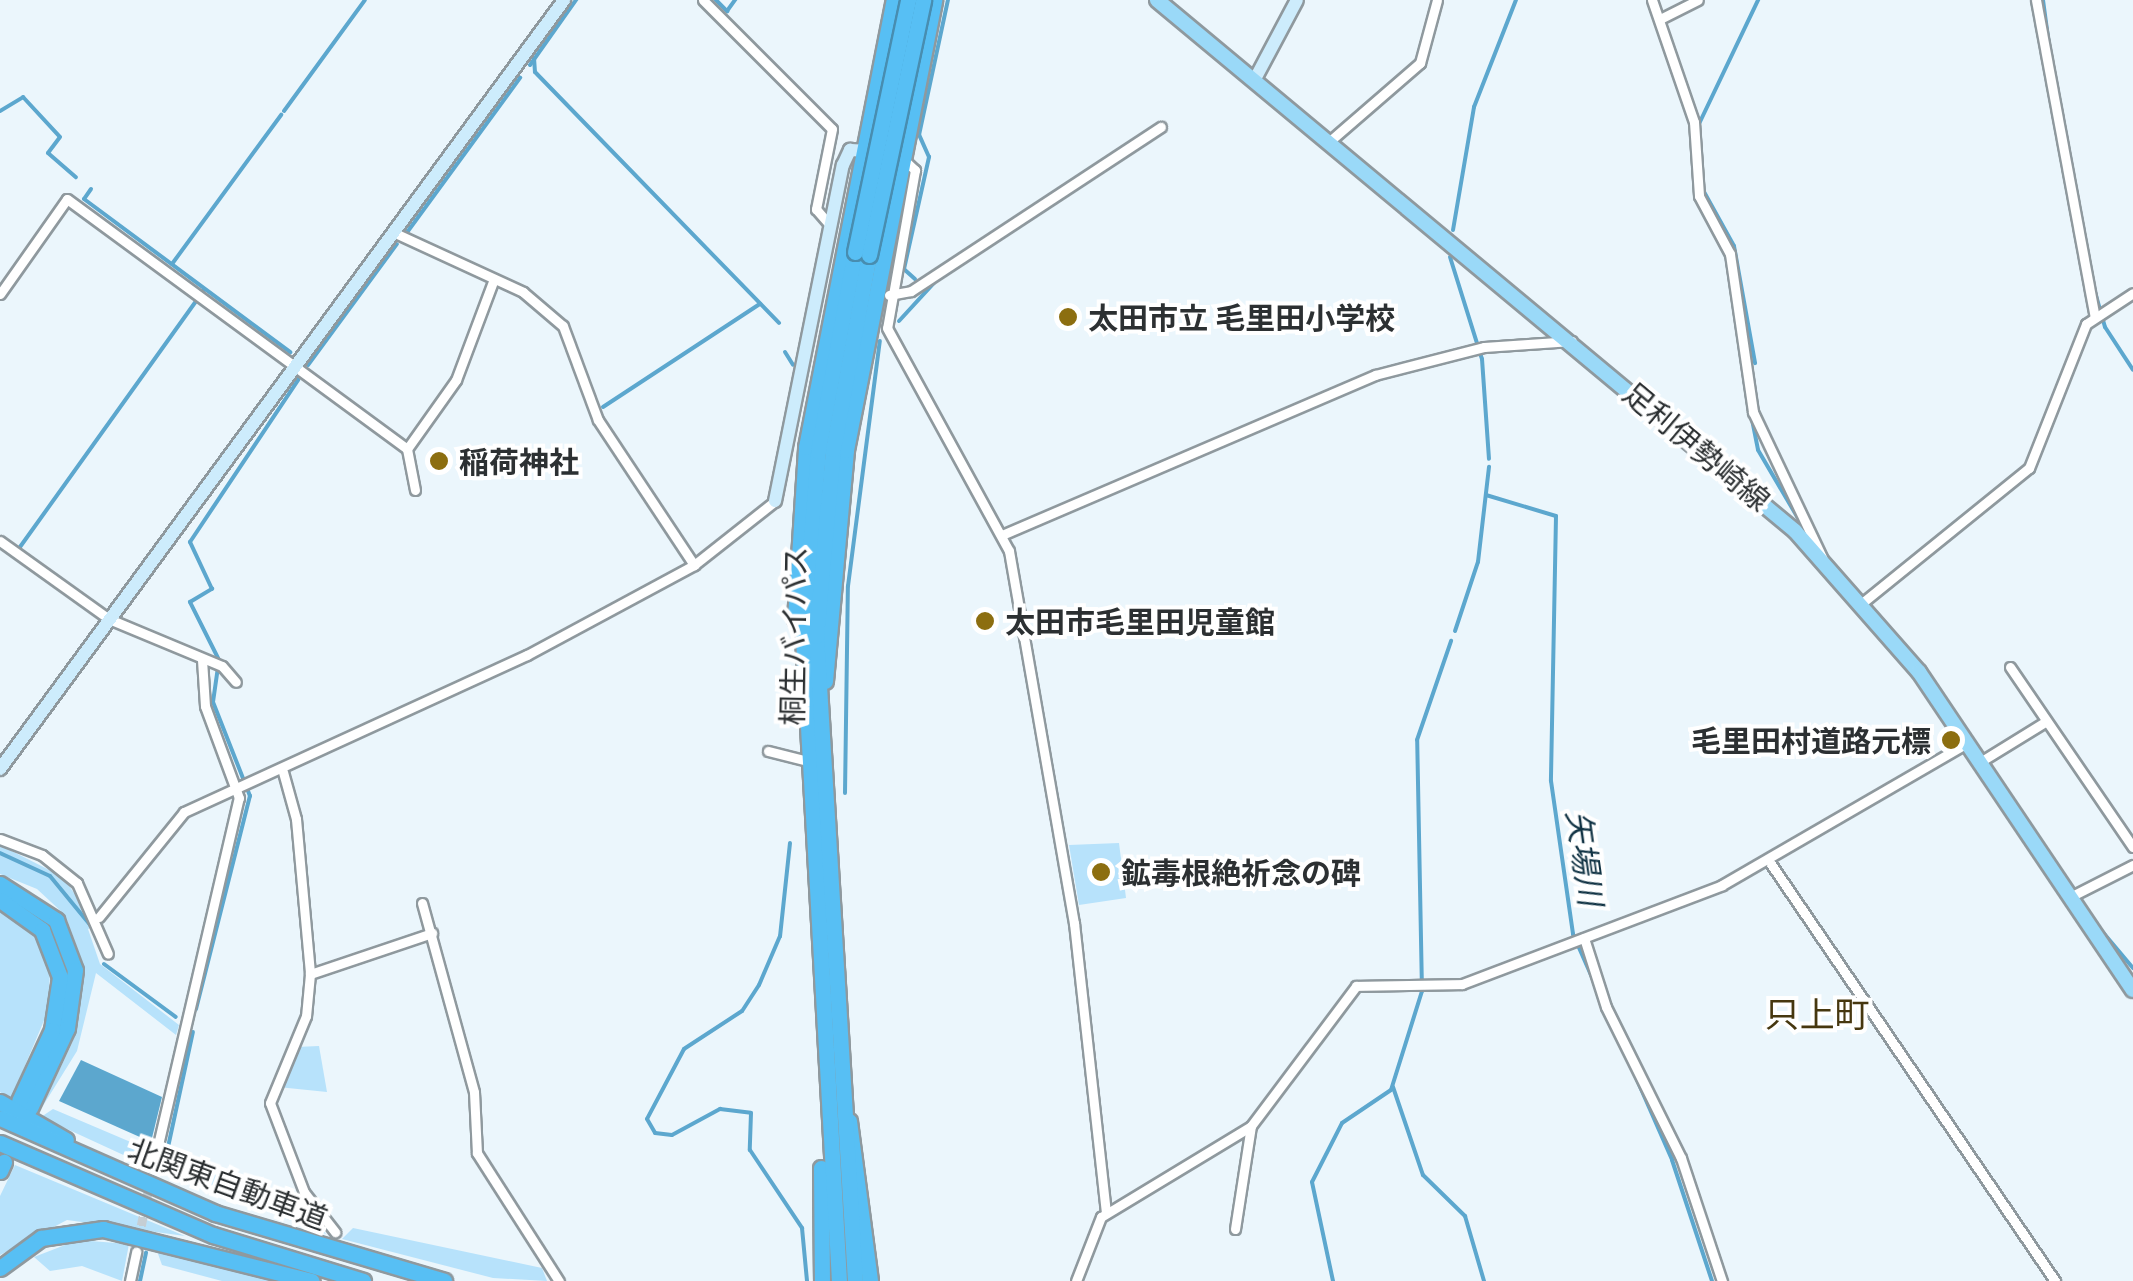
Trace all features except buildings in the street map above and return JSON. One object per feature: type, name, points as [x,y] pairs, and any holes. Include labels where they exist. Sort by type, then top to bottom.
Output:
[{"type":"highway","points":[[802,713],[794,608],[806,447],[894,0]]},
{"type":"highway","name":"桐生バイパス","points":[[839,1281],[818,738],[826,508],[862,254],[908,0]]},
{"type":"highway","name":"桐生バイパス","points":[[856,1281],[833,1096],[802,713],[818,451],[923,0]]},
{"type":"highway","points":[[818,738],[846,450],[934,0]]},
{"type":"highway","points":[[0,884],[56,920],[75,970],[68,1028],[25,1104],[52,1030],[60,976],[42,930],[0,900]]},
{"type":"highway","points":[[822,1281],[833,1096]]},
{"type":"highway","points":[[833,1096],[856,1141],[870,1281]]},
{"type":"highway","points":[[0,1102],[215,1213]]},
{"type":"highway","name":"北関東自動車道","points":[[0,1118],[215,1213],[444,1281]]},
{"type":"highway","name":"北関東自動車道","points":[[0,1143],[213,1235],[363,1281]]},
{"type":"highway","points":[[0,1268],[42,1238],[83,1228],[312,1281]]},
{"type":"main road","name":"足利伊勢崎線","points":[[1157,0],[1572,340],[1823,560],[1862,603],[1967,743],[2133,990]]},
{"type":"street","points":[[0,769],[564,0]]},
{"type":"street","points":[[703,0],[832,130],[816,209],[830,225]]},
{"type":"street","points":[[1256,79],[1297,0]]},
{"type":"street","points":[[1331,140],[1420,64],[1437,0]]},
{"type":"street","points":[[1652,0],[1662,18],[1694,122],[1699,196],[1730,254],[1752,412],[1823,560]]},
{"type":"street","points":[[1662,18],[1698,0]]},
{"type":"street","points":[[1862,603],[2030,468],[2095,317],[2036,0]]},
{"type":"street","points":[[889,295],[911,291],[1161,126]]},
{"type":"street","points":[[98,917],[176,818],[283,772],[694,565],[776,501],[846,153],[863,149],[902,158],[915,170],[889,295],[887,328],[1004,534],[1074,923],[1106,1212],[1076,1281]]},
{"type":"street","points":[[0,294],[68,199],[406,448],[415,490]]},
{"type":"street","points":[[395,233],[494,279],[563,326],[598,420],[694,565]]},
{"type":"street","points":[[406,448],[456,380],[494,279]]},
{"type":"street","points":[[2095,317],[2133,293]]},
{"type":"street","points":[[1004,534],[1298,402],[1479,349],[1564,348],[1572,340]]},
{"type":"street","points":[[0,541],[110,618],[222,666],[236,682]]},
{"type":"street","points":[[154,1162],[244,787],[205,706],[206,660]]},
{"type":"street","points":[[2010,668],[2133,847]]},
{"type":"street","points":[[1980,762],[2045,722]]},
{"type":"street","points":[[1106,1212],[1252,1126],[1356,986],[1462,984],[1771,864],[1967,743]]},
{"type":"street","points":[[768,751],[803,760]]},
{"type":"street","points":[[283,772],[296,819],[310,974],[306,1016],[270,1103],[304,1192],[335,1232]]},
{"type":"street","points":[[0,840],[61,867],[98,917],[108,954]]},
{"type":"street","points":[[1771,864],[2054,1281]]},
{"type":"street","points":[[2070,897],[2133,865]]},
{"type":"street","points":[[422,903],[474,1092],[480,1163],[559,1281]]},
{"type":"street","points":[[310,974],[432,933]]},
{"type":"street","points":[[1584,938],[1606,1007],[1681,1158],[1722,1281]]},
{"type":"street","points":[[1235,1229],[1252,1126]]},
{"type":"street","points":[[130,1281],[136,1252]]},
{"type":"shaded area","points":[[1119,843],[1126,898],[1079,905],[1069,845]]},
{"type":"shaded area","points":[[0,845],[63,877],[96,925],[88,929],[100,964],[179,1025],[176,1035],[96,973],[77,1051],[41,1109],[73,1041],[85,969],[65,915],[37,889],[0,874]]},
{"type":"shaded area","points":[[0,911],[37,939],[50,971],[48,1011],[11,1099],[0,1092]]},
{"type":"shaded area","points":[[319,1046],[327,1092],[278,1087],[296,1047]]},
{"type":"shaded area","points":[[81,1060],[162,1097],[151,1142],[59,1101]]},
{"type":"shaded area","points":[[53,1109],[140,1146],[146,1160],[170,1170],[181,1161],[312,1215],[326,1234],[143,1164],[41,1117]]},
{"type":"shaded area","points":[[15,1165],[185,1236],[67,1220],[0,1255],[0,1196]]},
{"type":"shaded area","points":[[353,1228],[542,1268],[547,1281],[493,1278],[342,1239]]},
{"type":"shaded area","points":[[78,1240],[129,1244],[122,1281],[82,1266],[50,1271],[34,1257]]},
{"type":"shaded area","points":[[157,1251],[278,1281],[222,1281],[162,1265]]},
{"type":"waterway","points":[[284,111],[365,0]]},
{"type":"waterway","points":[[530,65],[576,0]]},
{"type":"waterway","points":[[716,0],[727,11],[735,0]]},
{"type":"waterway","points":[[915,279],[904,269],[929,157],[919,135],[948,0]]},
{"type":"waterway","name":"矢場川","points":[[1453,230],[1474,107],[1516,0]]},
{"type":"waterway","points":[[1698,126],[1758,0]]},
{"type":"waterway","points":[[2043,0],[2049,45]]},
{"type":"waterway","points":[[534,58],[535,72],[779,323]]},
{"type":"waterway","points":[[408,231],[520,78]]},
{"type":"waterway","points":[[0,111],[23,97],[60,137],[48,153],[76,177]]},
{"type":"waterway","points":[[172,264],[281,115]]},
{"type":"waterway","points":[[91,189],[84,199],[290,352]]},
{"type":"waterway","points":[[1703,190],[1734,246],[1755,363]]},
{"type":"waterway","points":[[308,365],[397,244]]},
{"type":"waterway","name":"矢場川","points":[[1450,257],[1482,359],[1489,459]]},
{"type":"waterway","points":[[899,321],[934,283]]},
{"type":"waterway","points":[[2093,285],[2105,327],[2133,370]]},
{"type":"waterway","points":[[20,547],[205,289]]},
{"type":"waterway","points":[[603,407],[760,304]]},
{"type":"waterway","points":[[845,793],[848,586],[880,341]]},
{"type":"waterway","points":[[785,352],[793,365]]},
{"type":"waterway","points":[[1744,379],[1758,450],[1802,525]]},
{"type":"waterway","points":[[196,1009],[250,796],[213,702],[219,660],[190,602],[212,589],[190,542],[298,380]]},
{"type":"waterway","points":[[1455,631],[1478,562],[1489,467]]},
{"type":"waterway","name":"矢場川","points":[[1486,495],[1556,516],[1551,781],[1573,934],[1672,1160],[1712,1281]]},
{"type":"waterway","points":[[1823,552],[1876,613]]},
{"type":"waterway","points":[[1333,1281],[1312,1182],[1342,1123],[1391,1090],[1422,991],[1417,740],[1451,641]]},
{"type":"waterway","points":[[790,843],[780,936],[759,985],[742,1011],[684,1049],[647,1119],[655,1133],[672,1135],[720,1109],[751,1113],[750,1150],[802,1228],[807,1281]]},
{"type":"waterway","points":[[0,853],[50,876],[91,926]]},
{"type":"waterway","points":[[2101,930],[2133,968]]},
{"type":"waterway","points":[[104,964],[176,1017]]},
{"type":"waterway","points":[[165,1161],[193,1032]]},
{"type":"waterway","points":[[1393,1087],[1423,1175],[1465,1216],[1484,1281]]},
{"type":"waterway","points":[[140,1281],[146,1253]]},
{"type":"tunnel","points":[[136,1252],[154,1162]]},
{"type":"place","name":"太田市立 毛里田小学校","points":[[1068,317]]},
{"type":"place","name":"稲荷神社","points":[[439,461]]},
{"type":"place","name":"太田市毛里田児童館","points":[[985,621]]},
{"type":"place","name":"毛里田村道路元標","points":[[1951,740]]},
{"type":"place","name":"鉱毒根絶祈念の碑","points":[[1101,872]]},
{"type":"district","name":"只上町","points":[[1817,1013]]}]
